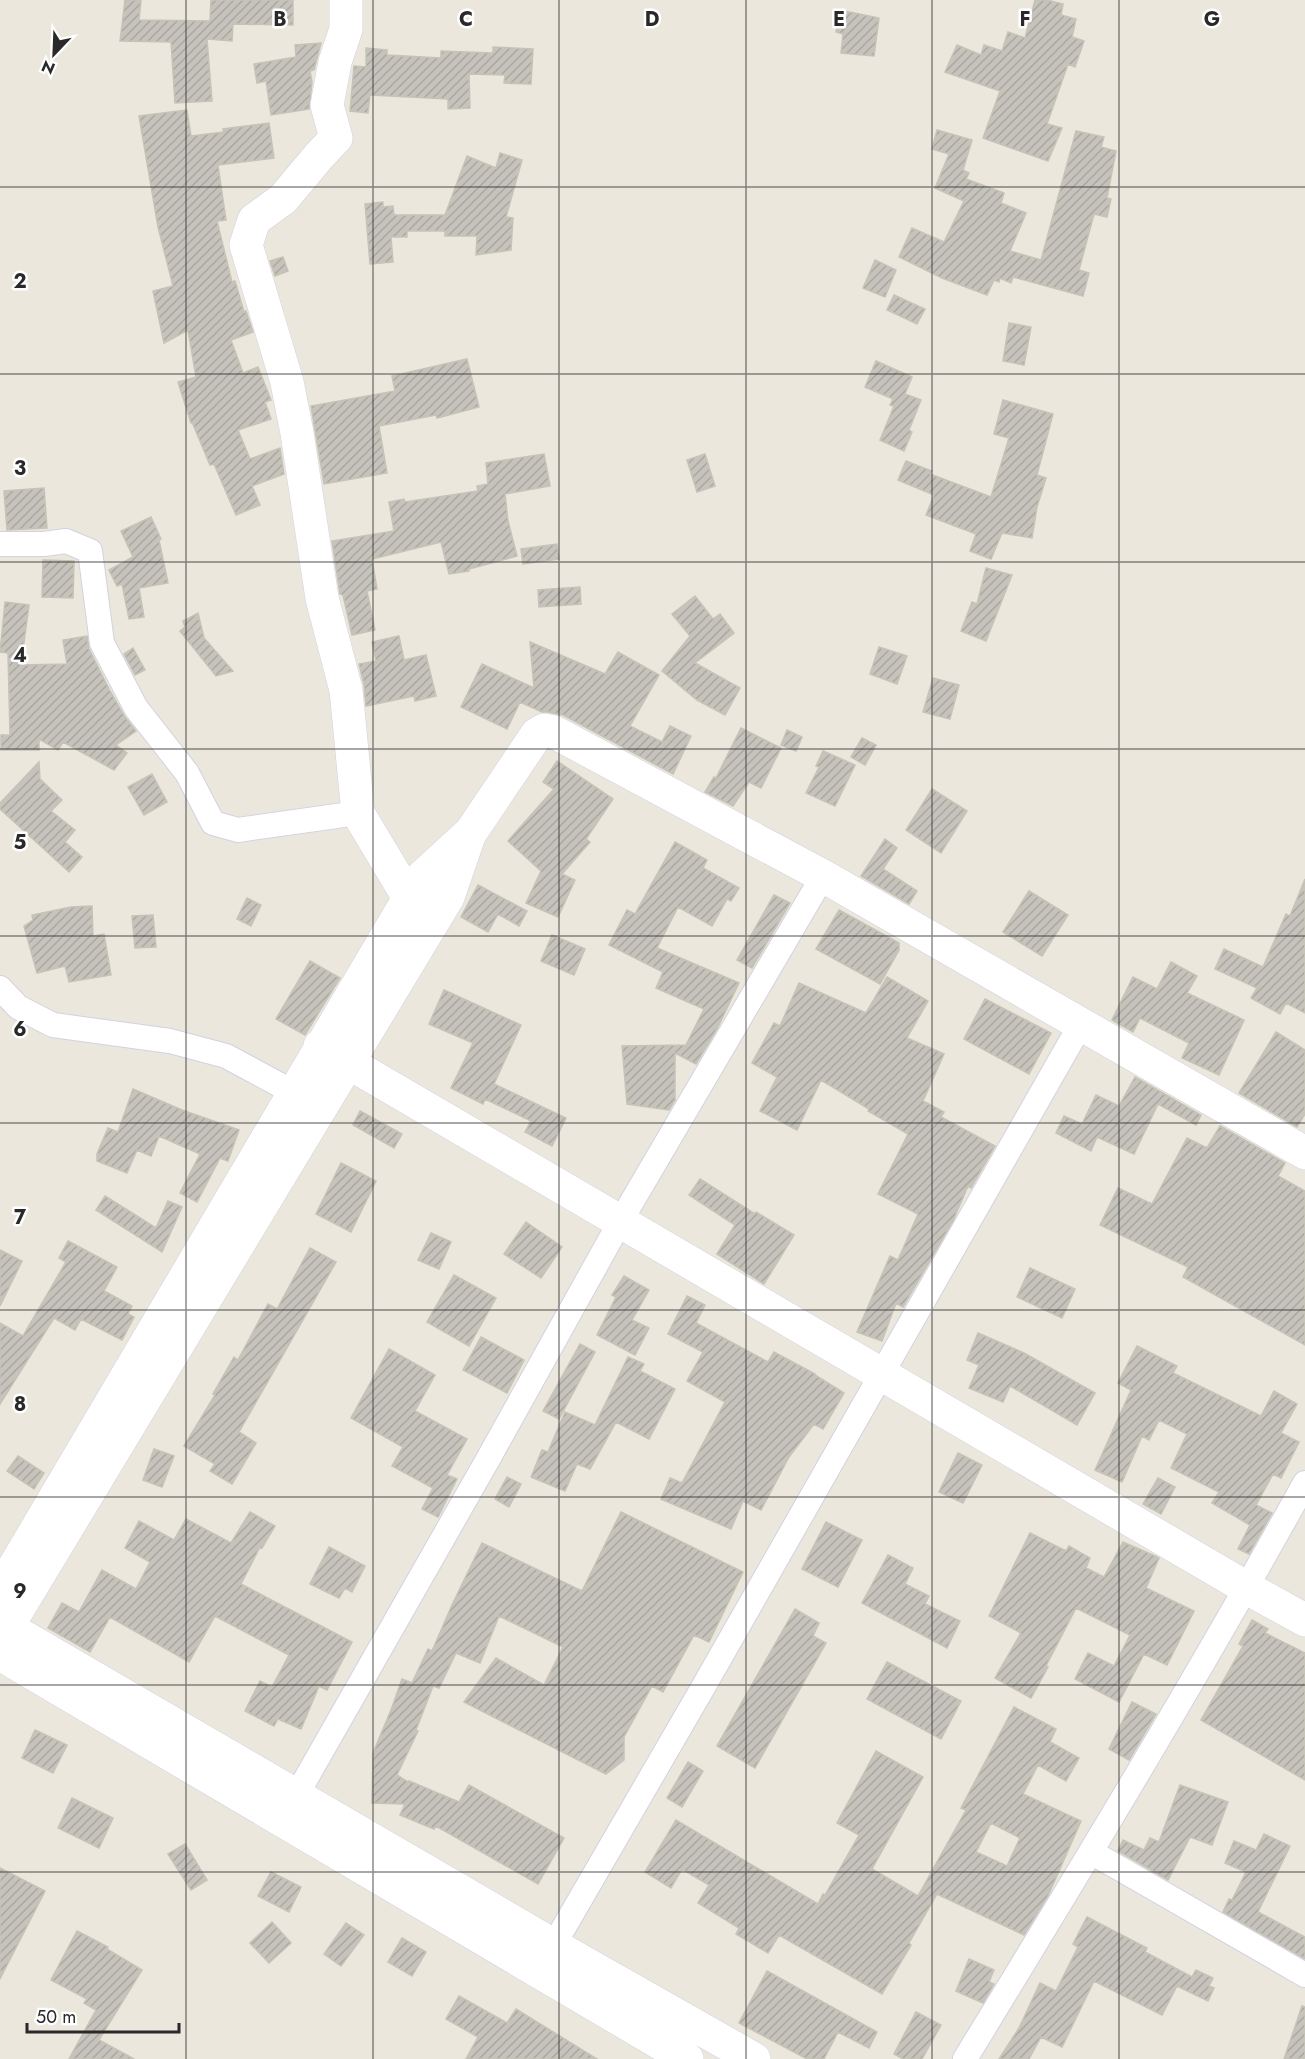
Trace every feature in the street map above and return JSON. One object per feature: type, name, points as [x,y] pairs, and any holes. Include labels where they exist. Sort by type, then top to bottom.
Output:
[{"type":"street","points":[[346,0],[346,29],[335,62],[327,105],[336,138],[284,199],[254,220],[246,245],[290,392],[322,598],[346,690],[358,813],[409,898]]},
{"type":"street","points":[[0,544],[44,544],[66,541],[90,551],[102,644],[136,708],[187,773],[213,823],[238,830],[358,813]]},
{"type":"street","points":[[701,2029],[686,2059],[545,1959],[2,1636],[333,1054],[421,878],[471,832],[537,734],[544,730],[554,732],[823,876],[1305,1153]]},
{"type":"street","points":[[0,1591],[293,1092],[333,1054],[448,897],[471,832]]},
{"type":"street","points":[[289,1808],[620,1222],[823,876]]},
{"type":"street","points":[[0,988],[18,1007],[53,1025],[170,1041],[226,1056],[293,1092]]},
{"type":"street","points":[[545,1959],[705,1684],[1081,1024]]},
{"type":"street","points":[[333,1054],[1305,1620]]},
{"type":"street","points":[[965,2059],[1247,1588],[1305,1483]]},
{"type":"street","points":[[1091,1852],[1305,1975]]},
{"type":"street","points":[[545,1959],[701,2029],[754,2059]]},
{"type":"building","points":[[125,0],[141,0],[139,20],[210,21],[211,0],[293,0],[293,25],[233,24],[232,41],[207,39],[212,101],[175,103],[171,42],[120,41]]},
{"type":"building","points":[[1035,0],[1063,4],[1061,15],[1076,19],[1072,37],[1084,41],[1075,67],[1068,64],[1047,124],[1062,128],[1048,161],[983,138],[1000,91],[945,72],[957,45],[981,55],[984,45],[1002,51],[1008,32],[1025,38]]},
{"type":"building","points":[[840,10],[879,18],[874,56],[841,53],[843,34],[836,32]]},
{"type":"building","points":[[321,43],[314,70],[310,71],[312,82],[309,109],[271,115],[266,81],[257,83],[254,64],[296,57],[295,45]]},
{"type":"building","points":[[493,47],[533,49],[531,84],[504,83],[505,75],[469,74],[470,108],[448,109],[448,99],[370,95],[368,113],[350,111],[354,66],[366,67],[366,48],[387,50],[387,55],[441,58],[441,51],[493,53]]},
{"type":"building","points":[[187,110],[191,136],[269,123],[274,158],[218,165],[226,220],[217,221],[232,282],[235,281],[244,312],[246,311],[253,332],[231,340],[243,373],[258,367],[271,400],[265,402],[271,419],[238,430],[250,459],[280,448],[284,474],[252,486],[260,505],[236,515],[214,464],[210,465],[191,423],[178,382],[196,377],[188,330],[164,343],[153,291],[173,286],[158,227],[139,116]]},
{"type":"building","points":[[937,130],[972,140],[963,170],[969,173],[966,179],[1004,193],[1001,203],[1026,213],[1010,251],[1041,260],[1076,131],[1104,137],[1101,147],[1116,151],[1107,198],[1111,199],[1107,217],[1094,214],[1079,270],[1089,273],[1083,296],[1013,277],[1011,283],[1000,278],[999,282],[994,280],[987,295],[942,278],[899,257],[912,228],[944,242],[964,201],[935,188],[949,154],[932,149]]},
{"type":"building","points":[[500,153],[522,160],[506,217],[513,218],[511,250],[476,255],[477,236],[445,236],[445,231],[407,231],[407,237],[391,237],[393,262],[370,264],[365,204],[383,202],[383,207],[393,206],[394,215],[445,215],[467,156],[496,168]]},
{"type":"building","points":[[283,257],[288,271],[275,276],[270,261]]},
{"type":"building","points":[[875,260],[896,270],[885,297],[863,288]]},
{"type":"building","points":[[894,295],[925,309],[917,324],[887,310]]},
{"type":"building","points":[[1009,323],[1031,327],[1024,365],[1003,361]]},
{"type":"building","points":[[467,359],[479,407],[437,418],[436,415],[379,426],[387,473],[324,484],[311,406],[395,391],[392,376]]},
{"type":"building","points":[[876,361],[912,377],[905,394],[921,400],[909,430],[912,432],[904,451],[880,440],[894,406],[890,405],[893,399],[865,387]]},
{"type":"building","points":[[1003,400],[1053,414],[1037,475],[1046,478],[1037,507],[1032,538],[1002,533],[991,559],[970,551],[976,534],[926,515],[934,495],[898,480],[906,461],[932,471],[930,474],[991,497],[1009,438],[994,434]]},
{"type":"building","points":[[544,454],[550,486],[505,494],[508,521],[517,556],[469,569],[469,571],[449,574],[441,542],[372,559],[377,589],[367,591],[375,630],[352,635],[343,595],[340,594],[332,541],[394,531],[389,502],[404,499],[405,502],[478,491],[477,486],[488,484],[486,463]]},
{"type":"building","points":[[705,454],[715,486],[697,492],[687,460]]},
{"type":"building","points":[[44,488],[47,528],[7,530],[4,491]]},
{"type":"building","points":[[151,517],[161,539],[159,540],[168,583],[139,588],[144,617],[129,619],[122,584],[117,586],[109,570],[133,557],[121,531]]},
{"type":"building","points":[[557,544],[559,559],[523,564],[521,549]]},
{"type":"building","points":[[43,560],[74,561],[73,598],[42,597]]},
{"type":"building","points":[[986,568],[1012,575],[986,641],[961,631],[972,602],[977,604]]},
{"type":"building","points":[[580,587],[581,604],[539,607],[538,590]]},
{"type":"building","points":[[695,596],[713,619],[720,614],[734,633],[695,663],[740,688],[725,715],[697,700],[662,671],[690,636],[672,614]]},
{"type":"building","points":[[5,602],[29,605],[21,665],[67,664],[63,640],[87,636],[89,649],[109,689],[136,731],[116,745],[127,753],[114,770],[63,742],[58,750],[39,739],[39,750],[1,750],[1,735],[10,735],[8,653],[0,652]]},
{"type":"building","points":[[198,613],[204,638],[233,671],[216,676],[180,631],[185,627],[183,621]]},
{"type":"building","points":[[399,636],[404,660],[426,655],[436,696],[415,701],[414,696],[366,706],[359,664],[376,661],[372,642]]},
{"type":"building","points":[[530,642],[605,674],[618,652],[659,675],[630,726],[662,742],[670,726],[691,736],[673,774],[563,715],[542,712],[520,702],[507,729],[461,707],[482,664],[534,688]]},
{"type":"building","points":[[879,647],[907,656],[897,684],[870,674]]},
{"type":"building","points":[[133,648],[145,670],[135,675],[124,654]]},
{"type":"building","points":[[933,678],[959,685],[950,719],[923,712]]},
{"type":"building","points":[[741,728],[781,748],[761,788],[749,782],[733,806],[705,792],[714,777],[716,778]]},
{"type":"building","points":[[787,730],[802,737],[796,751],[781,745]]},
{"type":"building","points":[[862,738],[876,745],[865,765],[851,757]]},
{"type":"building","points":[[823,751],[855,765],[835,806],[806,793],[819,767],[816,766]]},
{"type":"building","points":[[557,761],[613,799],[586,839],[590,842],[562,874],[575,880],[558,917],[526,903],[541,871],[508,841],[554,789],[543,782]]},
{"type":"building","points":[[39,762],[40,779],[62,800],[51,811],[75,830],[65,842],[82,857],[69,872],[0,809],[0,803]]},
{"type":"building","points":[[152,774],[167,802],[144,815],[128,787]]},
{"type":"building","points":[[932,789],[967,811],[941,853],[906,830]]},
{"type":"building","points":[[885,839],[897,848],[883,869],[917,891],[909,904],[861,876]]},
{"type":"building","points":[[675,842],[707,860],[703,868],[739,888],[731,901],[727,899],[712,926],[678,907],[657,948],[739,983],[717,1029],[696,1064],[675,1053],[675,1100],[669,1110],[627,1104],[622,1046],[686,1045],[704,1009],[656,988],[663,972],[609,945],[627,910],[635,914]]},
{"type":"building","points":[[1305,879],[1305,1013],[1286,1003],[1280,1014],[1251,998],[1257,988],[1215,969],[1224,949],[1263,967],[1286,914],[1290,916]]},
{"type":"building","points":[[478,885],[527,911],[519,926],[498,914],[488,932],[461,917]]},
{"type":"building","points":[[1029,891],[1068,915],[1042,956],[1003,932]]},
{"type":"building","points":[[774,895],[790,903],[752,968],[737,960]]},
{"type":"building","points":[[247,898],[261,905],[251,926],[237,919]]},
{"type":"building","points":[[92,906],[93,936],[104,934],[111,975],[69,982],[65,966],[37,973],[24,926],[33,920],[32,915],[71,907]]},
{"type":"building","points":[[839,910],[899,943],[899,950],[880,984],[816,949]]},
{"type":"building","points":[[153,915],[156,947],[135,948],[132,916]]},
{"type":"building","points":[[552,935],[585,949],[574,975],[541,961]]},
{"type":"building","points":[[310,961],[340,978],[305,1035],[276,1019]]},
{"type":"building","points":[[1171,962],[1197,976],[1187,993],[1244,1020],[1219,1075],[1182,1058],[1189,1043],[1140,1018],[1133,1032],[1112,1020],[1133,977],[1157,989]]},
{"type":"building","points":[[887,977],[928,1001],[907,1038],[944,1054],[923,1101],[944,1112],[941,1117],[995,1146],[971,1188],[968,1186],[953,1221],[903,1307],[896,1303],[882,1341],[857,1332],[890,1256],[898,1260],[918,1214],[878,1194],[908,1134],[821,1080],[797,1130],[760,1111],[777,1077],[752,1063],[774,1023],[780,1026],[799,983],[866,1013]]},
{"type":"building","points":[[444,990],[521,1025],[494,1084],[566,1118],[552,1146],[525,1132],[531,1121],[485,1099],[483,1104],[451,1088],[473,1043],[429,1024]]},
{"type":"building","points":[[985,999],[1051,1033],[1029,1074],[964,1039]]},
{"type":"building","points":[[1276,1032],[1305,1050],[1305,1114],[1297,1127],[1239,1093]]},
{"type":"building","points":[[1135,1077],[1201,1115],[1196,1125],[1158,1104],[1134,1154],[1097,1137],[1091,1151],[1056,1133],[1064,1116],[1082,1124],[1096,1095],[1119,1106]]},
{"type":"building","points":[[133,1089],[182,1110],[239,1130],[228,1161],[220,1158],[197,1202],[180,1193],[200,1154],[159,1136],[151,1156],[137,1150],[127,1173],[97,1161],[97,1154],[108,1128],[118,1132]]},
{"type":"building","points":[[360,1111],[402,1134],[394,1148],[353,1125]]},
{"type":"building","points":[[1220,1126],[1285,1163],[1278,1176],[1305,1191],[1305,1345],[1183,1277],[1188,1267],[1100,1225],[1118,1188],[1152,1204],[1187,1138],[1207,1148]]},
{"type":"building","points":[[341,1163],[376,1181],[351,1232],[316,1214]]},
{"type":"building","points":[[700,1179],[755,1214],[756,1212],[794,1235],[764,1284],[717,1254],[735,1225],[689,1195]]},
{"type":"building","points":[[105,1196],[156,1228],[168,1201],[182,1207],[162,1252],[96,1210]]},
{"type":"building","points":[[526,1222],[562,1247],[541,1278],[504,1254]]},
{"type":"building","points":[[431,1233],[451,1242],[439,1269],[418,1260]]},
{"type":"building","points":[[68,1241],[117,1267],[104,1291],[132,1306],[128,1314],[134,1317],[122,1340],[81,1319],[75,1330],[54,1318],[0,1404],[0,1323],[23,1336],[66,1262],[59,1258]]},
{"type":"building","points":[[310,1248],[336,1262],[239,1432],[256,1443],[232,1484],[210,1471],[215,1464],[184,1446],[215,1395],[213,1394],[234,1357],[238,1360],[268,1304],[277,1309]]},
{"type":"building","points":[[0,1250],[22,1261],[0,1306]]},
{"type":"building","points":[[1030,1268],[1075,1289],[1062,1318],[1017,1297]]},
{"type":"building","points":[[454,1275],[496,1298],[469,1346],[427,1322]]},
{"type":"building","points":[[624,1276],[649,1290],[632,1320],[649,1328],[635,1355],[597,1335],[616,1297],[612,1295]]},
{"type":"building","points":[[687,1296],[705,1305],[696,1323],[768,1362],[774,1352],[844,1393],[823,1429],[814,1424],[789,1457],[761,1510],[743,1501],[731,1529],[661,1499],[670,1478],[682,1483],[725,1402],[687,1381],[703,1352],[668,1334]]},
{"type":"building","points":[[978,1333],[1024,1353],[1095,1393],[1077,1425],[1010,1386],[1003,1402],[969,1388],[979,1365],[967,1360]]},
{"type":"building","points":[[481,1337],[524,1360],[507,1393],[463,1370]]},
{"type":"building","points":[[580,1344],[595,1352],[559,1419],[543,1411]]},
{"type":"building","points":[[1137,1346],[1177,1366],[1173,1373],[1261,1416],[1274,1391],[1297,1404],[1281,1433],[1299,1442],[1281,1478],[1273,1474],[1256,1505],[1272,1513],[1249,1554],[1238,1549],[1250,1525],[1212,1503],[1219,1492],[1171,1468],[1187,1434],[1159,1420],[1149,1440],[1142,1436],[1122,1482],[1095,1470],[1131,1390],[1118,1383]]},
{"type":"building","points":[[389,1349],[435,1375],[415,1411],[467,1439],[447,1475],[457,1479],[438,1517],[422,1509],[433,1488],[392,1466],[403,1447],[351,1418]]},
{"type":"building","points":[[628,1357],[644,1364],[640,1371],[675,1389],[649,1439],[616,1422],[590,1469],[577,1464],[565,1491],[531,1477],[542,1450],[548,1452],[565,1412],[595,1425]]},
{"type":"building","points":[[154,1449],[174,1456],[162,1487],[143,1480]]},
{"type":"building","points":[[958,1453],[982,1465],[963,1503],[939,1492]]},
{"type":"building","points":[[18,1456],[44,1473],[34,1489],[7,1471]]},
{"type":"building","points":[[507,1477],[521,1484],[509,1507],[495,1499]]},
{"type":"building","points":[[1158,1478],[1175,1487],[1161,1514],[1143,1504]]},
{"type":"building","points":[[250,1512],[275,1526],[262,1548],[260,1547],[241,1584],[352,1642],[327,1690],[319,1686],[301,1729],[278,1719],[274,1726],[245,1711],[260,1681],[272,1687],[289,1655],[215,1616],[189,1662],[110,1617],[90,1652],[48,1628],[62,1603],[79,1612],[102,1570],[136,1589],[150,1562],[125,1548],[139,1521],[174,1540],[186,1519],[231,1543]]},
{"type":"building","points":[[621,1512],[743,1572],[709,1642],[694,1635],[663,1692],[652,1686],[624,1737],[624,1760],[606,1774],[464,1702],[496,1658],[544,1685],[563,1647],[499,1616],[480,1663],[456,1653],[439,1688],[433,1686],[416,1730],[418,1731],[397,1775],[408,1782],[459,1802],[469,1785],[564,1838],[538,1884],[436,1826],[434,1829],[400,1815],[405,1804],[372,1803],[373,1753],[402,1679],[412,1683],[428,1649],[432,1651],[482,1543],[582,1591]]},
{"type":"building","points":[[826,1522],[862,1540],[838,1587],[802,1569]]},
{"type":"building","points":[[1030,1533],[1066,1551],[1069,1546],[1090,1558],[1086,1568],[1104,1577],[1123,1542],[1155,1556],[1159,1558],[1146,1588],[1194,1611],[1167,1665],[1144,1654],[1119,1702],[1075,1679],[1088,1653],[1114,1666],[1130,1635],[1076,1608],[1031,1698],[995,1678],[1021,1633],[989,1616]]},
{"type":"building","points":[[329,1547],[365,1566],[352,1592],[345,1588],[339,1598],[310,1584]]},
{"type":"building","points":[[888,1555],[913,1568],[905,1584],[929,1596],[925,1604],[960,1621],[947,1648],[862,1603]]},
{"type":"building","points":[[795,1609],[819,1623],[813,1636],[826,1643],[755,1768],[717,1746]]},
{"type":"building","points":[[1252,1620],[1268,1629],[1265,1633],[1305,1653],[1305,1780],[1201,1720],[1243,1646],[1239,1644]]},
{"type":"building","points":[[887,1662],[961,1701],[941,1739],[867,1699]]},
{"type":"building","points":[[1132,1702],[1156,1714],[1129,1760],[1109,1749]]},
{"type":"building","points":[[1014,1707],[1056,1729],[1050,1742],[1079,1758],[1066,1781],[1038,1765],[1023,1794],[1081,1821],[1048,1896],[1024,1935],[937,1894],[882,1994],[779,1935],[768,1953],[736,1934],[739,1928],[698,1903],[709,1885],[682,1869],[671,1888],[645,1872],[676,1820],[818,1904],[859,1835],[837,1823],[876,1751],[923,1777],[872,1869],[918,1896],[966,1810],[961,1808]],"holes":[[[991,1823],[1020,1838],[1007,1866],[976,1852]]]},
{"type":"building","points":[[35,1730],[67,1745],[53,1773],[22,1758]]},
{"type":"building","points":[[688,1762],[703,1771],[682,1807],[667,1798]]},
{"type":"building","points":[[1180,1785],[1228,1802],[1212,1845],[1190,1837],[1168,1880],[1118,1851],[1123,1840],[1144,1850],[1150,1838],[1159,1842]]},
{"type":"building","points":[[72,1798],[113,1818],[99,1848],[58,1828]]},
{"type":"building","points":[[1264,1834],[1290,1846],[1258,1912],[1305,1937],[1305,1959],[1223,1912],[1229,1899],[1232,1900],[1246,1872],[1225,1863],[1234,1841],[1256,1850]]},
{"type":"building","points":[[185,1844],[207,1880],[191,1890],[168,1854]]},
{"type":"building","points":[[0,1868],[45,1891],[0,1979]]},
{"type":"building","points":[[271,1872],[301,1887],[289,1912],[258,1896]]},
{"type":"building","points":[[1087,1917],[1147,1948],[1145,1952],[1192,1977],[1196,1970],[1213,1978],[1209,1986],[1214,1988],[1208,2001],[1177,1986],[1162,2015],[1094,1981],[1062,2047],[1041,2037],[1029,2059],[999,2059],[1019,2028],[1040,1983],[1056,1991],[1078,1947],[1073,1944]]},
{"type":"building","points":[[272,1922],[291,1943],[269,1963],[250,1943]]},
{"type":"building","points":[[346,1923],[364,1935],[341,1966],[324,1954]]},
{"type":"building","points":[[77,1931],[108,1947],[107,1949],[142,1970],[99,2040],[134,2059],[69,2059],[96,2010],[84,2003],[87,1999],[51,1980]]},
{"type":"building","points":[[402,1938],[426,1952],[412,1976],[388,1962]]},
{"type":"building","points":[[969,1959],[994,1970],[989,1982],[994,1984],[983,2003],[956,1991]]},
{"type":"building","points":[[767,1971],[877,2032],[869,2048],[838,2032],[824,2059],[807,2059],[739,2023]]},
{"type":"building","points":[[459,1996],[507,2023],[516,2009],[597,2059],[466,2059],[478,2037],[446,2019]]},
{"type":"building","points":[[1302,2006],[1305,2007],[1305,2059],[1284,2059]]},
{"type":"building","points":[[916,2012],[941,2025],[922,2059],[903,2059],[894,2054]]}]
